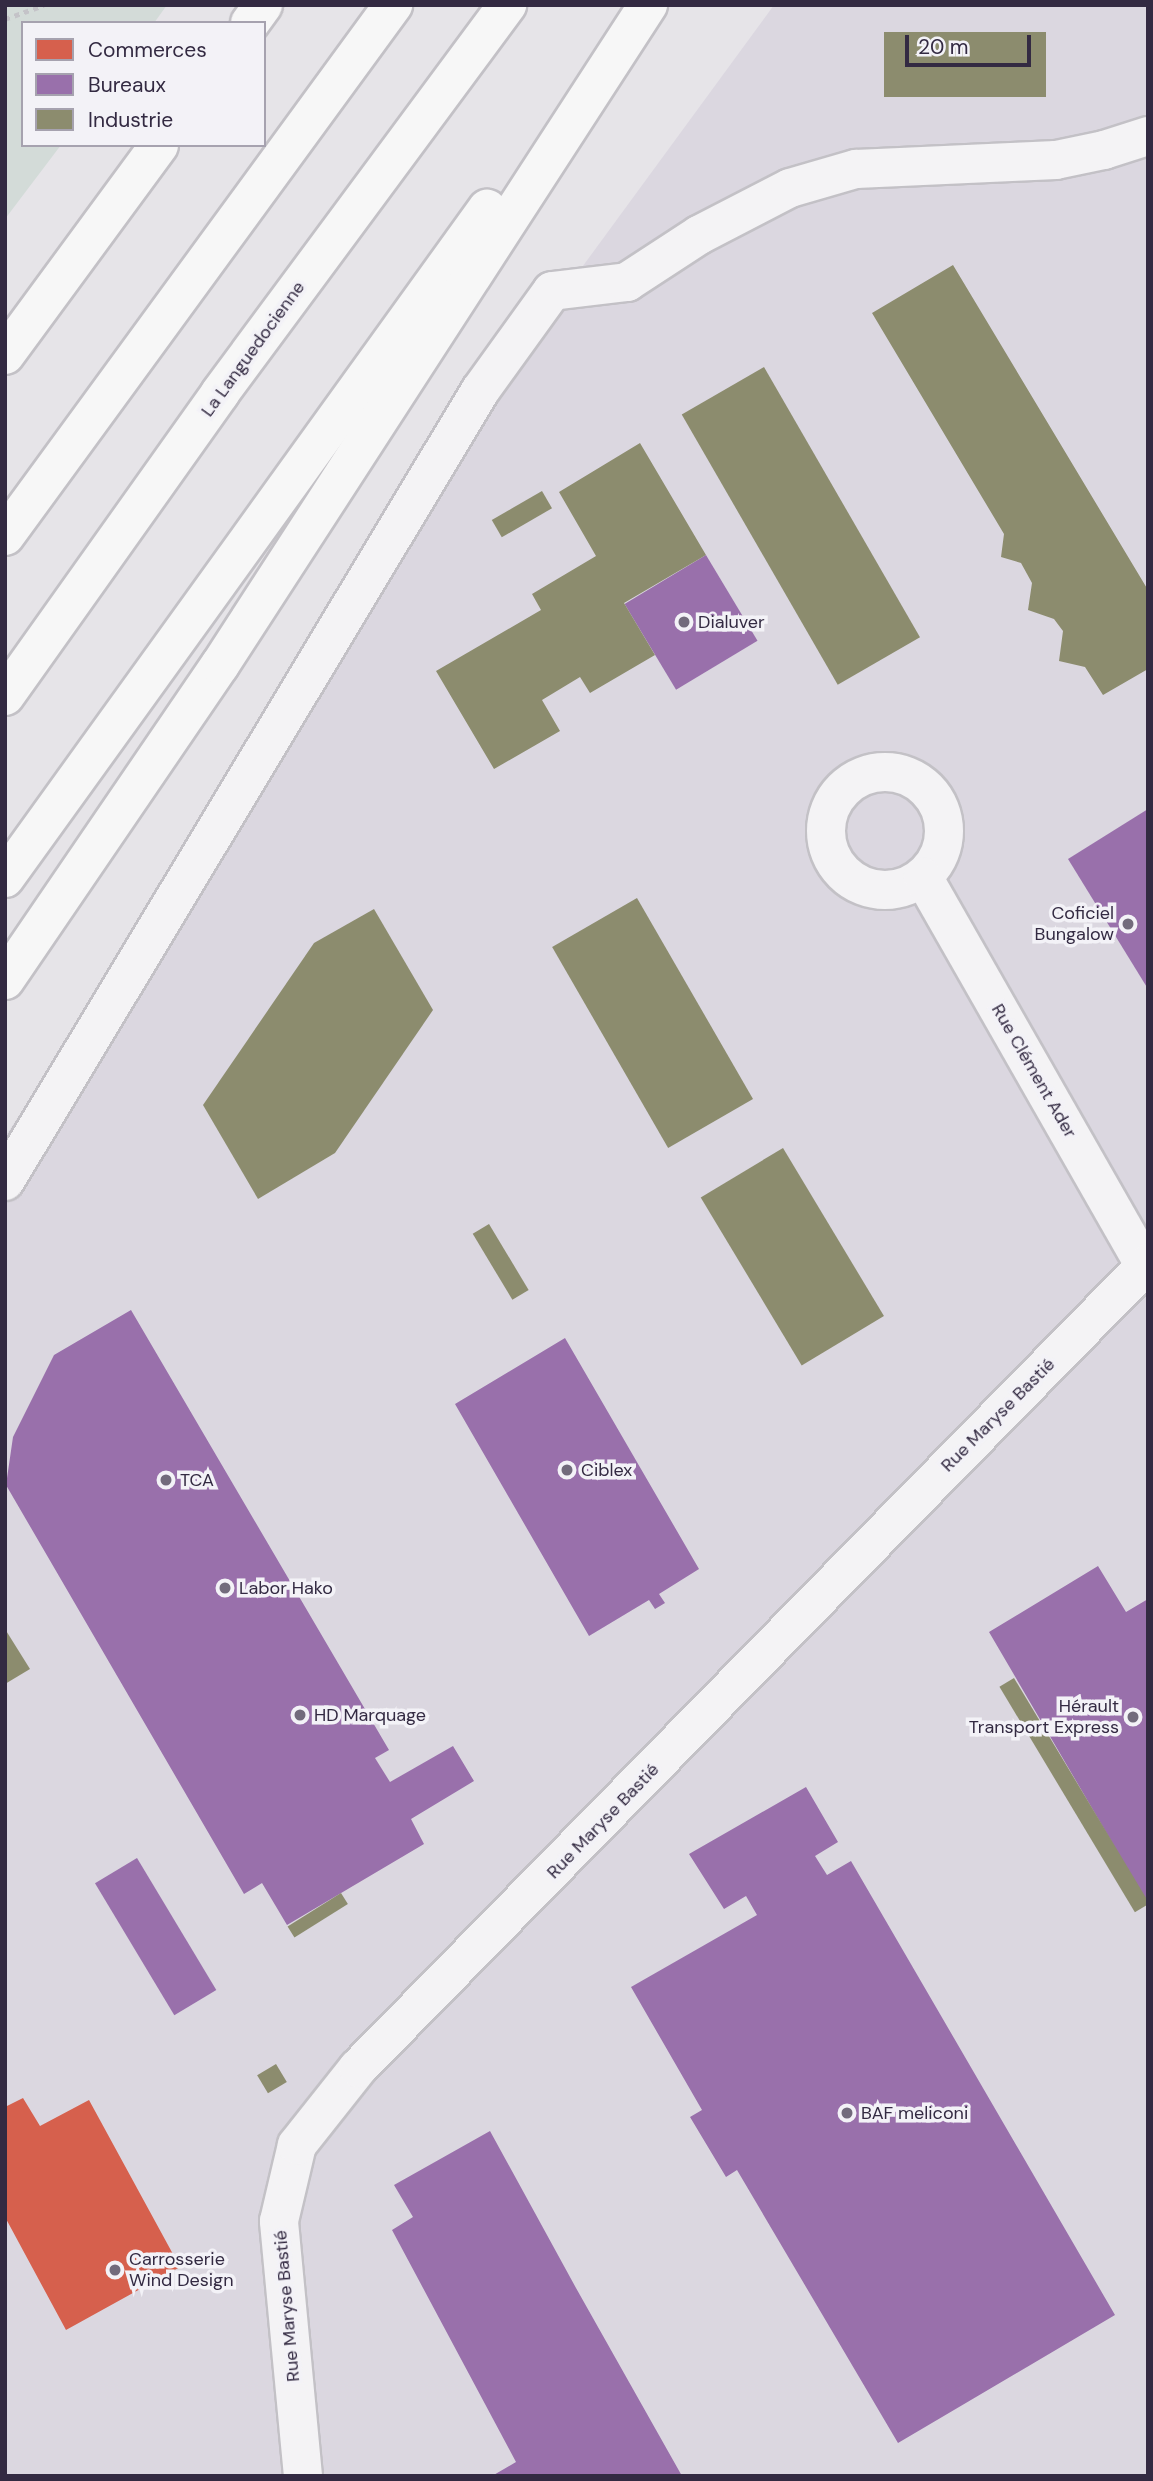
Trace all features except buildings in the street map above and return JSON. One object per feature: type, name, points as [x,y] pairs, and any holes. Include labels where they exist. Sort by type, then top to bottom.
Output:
[{"type":"highway","points":[[251,21],[263,5]]},
{"type":"highway","points":[[5,536],[119,376],[393,5]]},
{"type":"highway","name":"La Languedocienne","points":[[5,696],[220,393],[507,5]]},
{"type":"highway","points":[[5,878],[60,798],[566,101],[639,5]]},
{"type":"highway","points":[[5,980],[220,665],[648,5]]},
{"type":"highway","points":[[5,355],[158,147]]},
{"type":"street","points":[[5,1181],[480,391],[552,291],[627,282],[699,235],[790,188],[856,169],[1056,160],[1104,150],[1148,136]]},
{"type":"street","name":"Rue Clément Ader","points":[[923,877],[1146,1264]]},
{"type":"street","name":"Rue Maryse Bastié","points":[[303,2476],[279,2221],[297,2145],[358,2068],[1146,1264]]},
{"type":"path","points":[[5,19],[44,5]]},
{"type":"shaded area","points":[[5,5],[167,5],[155,21],[21,21],[21,147],[59,147],[5,219]]},
{"type":"shaded area","points":[[774,5],[1148,5],[1148,2476],[5,2476],[5,1137],[517,356]]},
{"type":"place","name":"Dialuver","points":[[684,622]]},
{"type":"place","name":"Coficiel Bungalow","points":[[1128,924]]},
{"type":"place","name":"Ciblex","points":[[567,1470]]},
{"type":"place","name":"TCA","points":[[166,1480]]},
{"type":"place","name":"Labor Hako","points":[[225,1588]]},
{"type":"place","name":"HD Marquage","points":[[300,1715]]},
{"type":"place","name":"Hérault Transport Express","points":[[1133,1717]]},
{"type":"place","name":"BAF meliconi","points":[[847,2113]]},
{"type":"place","name":"Carrosserie Wind Design","points":[[115,2270]]}]
